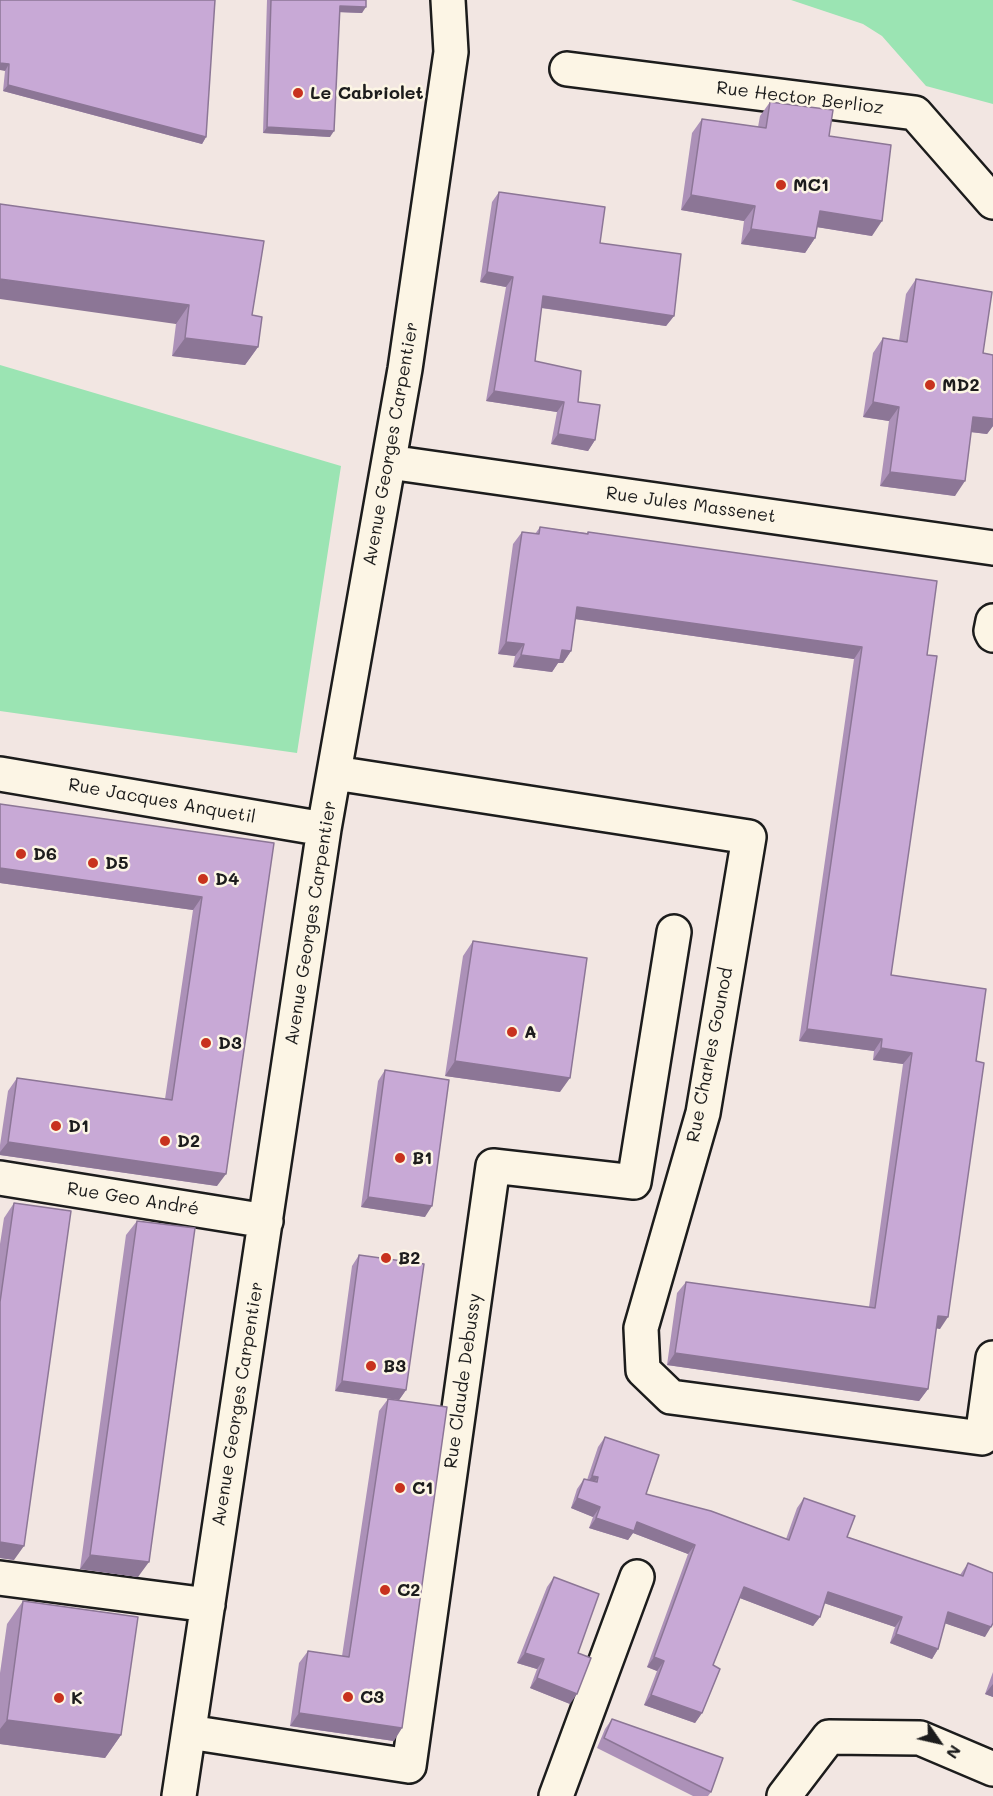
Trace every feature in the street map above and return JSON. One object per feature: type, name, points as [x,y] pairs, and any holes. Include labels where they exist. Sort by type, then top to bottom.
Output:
[{"type":"street","name":"Avenue Georges Carpentier","points":[[179,1796],[324,829],[405,369],[451,51],[448,0]]},
{"type":"street","name":"Avenue Georges Carpentier","points":[[451,51],[470,0]]},
{"type":"street","name":"Rue Hector Berlioz","points":[[567,69],[915,113],[993,202]]},
{"type":"street","name":"Rue Jules Massenet","points":[[389,462],[993,548]]},
{"type":"street","points":[[993,621],[993,635]]},
{"type":"street","name":"Rue Charles Gounod","points":[[334,773],[749,837],[703,1113],[641,1328],[643,1370],[671,1397],[982,1438],[993,1358]]},
{"type":"street","name":"Rue Jacques Anquetil","points":[[0,774],[324,829]]},
{"type":"street","name":"Rue Claude Debussy","points":[[189,1732],[409,1766],[493,1166],[634,1182],[674,932]]},
{"type":"street","name":"Rue Geo André","points":[[0,1178],[266,1221]]},
{"type":"street","points":[[556,1796],[637,1577]]},
{"type":"street","points":[[0,1578],[208,1605]]},
{"type":"street","points":[[784,1796],[829,1737],[920,1738],[993,1769]]},
{"type":"green space","points":[[791,0],[993,0],[993,104],[926,86],[882,36],[863,24]]},
{"type":"green space","points":[[0,365],[341,466],[297,753],[0,711]]},
{"type":"building","points":[[0,0],[215,0],[206,137],[8,85],[9,64],[0,63]]},
{"type":"building","points":[[271,0],[366,0],[366,7],[340,6],[334,131],[267,127]]},
{"type":"building","name":"MC1","points":[[770,102],[833,110],[829,136],[891,145],[882,221],[820,211],[815,238],[751,229],[755,206],[691,195],[702,119],[766,128]]},
{"type":"building","points":[[499,192],[605,207],[600,243],[681,254],[674,316],[543,296],[535,361],[581,371],[578,402],[600,405],[595,440],[558,434],[564,402],[494,391],[513,277],[487,272]]},
{"type":"building","points":[[0,204],[264,241],[252,315],[262,317],[258,347],[185,338],[189,305],[0,279]]},
{"type":"building","name":"MD2","points":[[916,279],[992,292],[983,353],[993,355],[993,419],[973,417],[965,481],[890,472],[899,407],[873,402],[883,338],[907,342]]},
{"type":"building","points":[[540,527],[937,581],[927,655],[937,656],[891,975],[986,989],[976,1061],[984,1063],[948,1317],[938,1316],[928,1389],[675,1353],[686,1282],[875,1308],[912,1053],[881,1048],[882,1039],[807,1029],[862,647],[577,607],[571,651],[562,650],[560,660],[521,655],[524,644],[506,642],[522,532],[539,534]]},
{"type":"building","points":[[0,804],[274,843],[226,1174],[8,1142],[17,1078],[172,1100],[202,897],[0,868]]},
{"type":"building","name":"A","points":[[473,941],[587,958],[570,1078],[455,1061]]},
{"type":"building","name":"B1","points":[[385,1070],[449,1080],[432,1206],[368,1197]]},
{"type":"building","points":[[14,1203],[71,1211],[24,1546],[0,1542],[0,1302]]},
{"type":"building","points":[[137,1221],[195,1228],[149,1562],[90,1555]]},
{"type":"building","name":"B3","points":[[359,1255],[424,1264],[406,1390],[342,1381]]},
{"type":"building","points":[[388,1399],[447,1407],[402,1728],[299,1713],[308,1651],[349,1657]]},
{"type":"building","points":[[605,1437],[659,1455],[646,1494],[711,1511],[789,1540],[804,1498],[855,1516],[847,1537],[963,1576],[968,1563],[993,1573],[993,1623],[991,1627],[948,1612],[938,1649],[896,1634],[902,1617],[828,1592],[820,1617],[744,1587],[713,1665],[720,1669],[702,1713],[651,1695],[664,1661],[654,1657],[695,1545],[637,1522],[634,1531],[596,1518],[600,1507],[577,1498],[584,1479],[597,1482],[598,1477],[592,1476]]},
{"type":"building","points":[[554,1577],[599,1594],[578,1653],[591,1658],[577,1694],[537,1678],[544,1659],[525,1653]]},
{"type":"building","name":"K","points":[[23,1601],[138,1617],[121,1735],[7,1720]]},
{"type":"building","points":[[612,1719],[723,1758],[711,1792],[604,1738]]},
{"type":"place","name":"Le Cabriolet","points":[[298,93]]},
{"type":"place","name":"MC1","points":[[781,185]]},
{"type":"place","name":"MD2","points":[[930,385]]},
{"type":"place","name":"D6","points":[[21,854]]},
{"type":"place","name":"D5","points":[[93,863]]},
{"type":"place","name":"D4","points":[[203,879]]},
{"type":"place","name":"A","points":[[512,1032]]},
{"type":"place","name":"D3","points":[[206,1043]]},
{"type":"place","name":"D1","points":[[56,1126]]},
{"type":"place","name":"D2","points":[[165,1141]]},
{"type":"place","name":"B1","points":[[400,1158]]},
{"type":"place","name":"B2","points":[[386,1258]]},
{"type":"place","name":"B3","points":[[371,1366]]},
{"type":"place","name":"C1","points":[[400,1488]]},
{"type":"place","name":"C2","points":[[385,1590]]},
{"type":"place","name":"C3","points":[[348,1697]]},
{"type":"place","name":"K","points":[[59,1698]]}]
